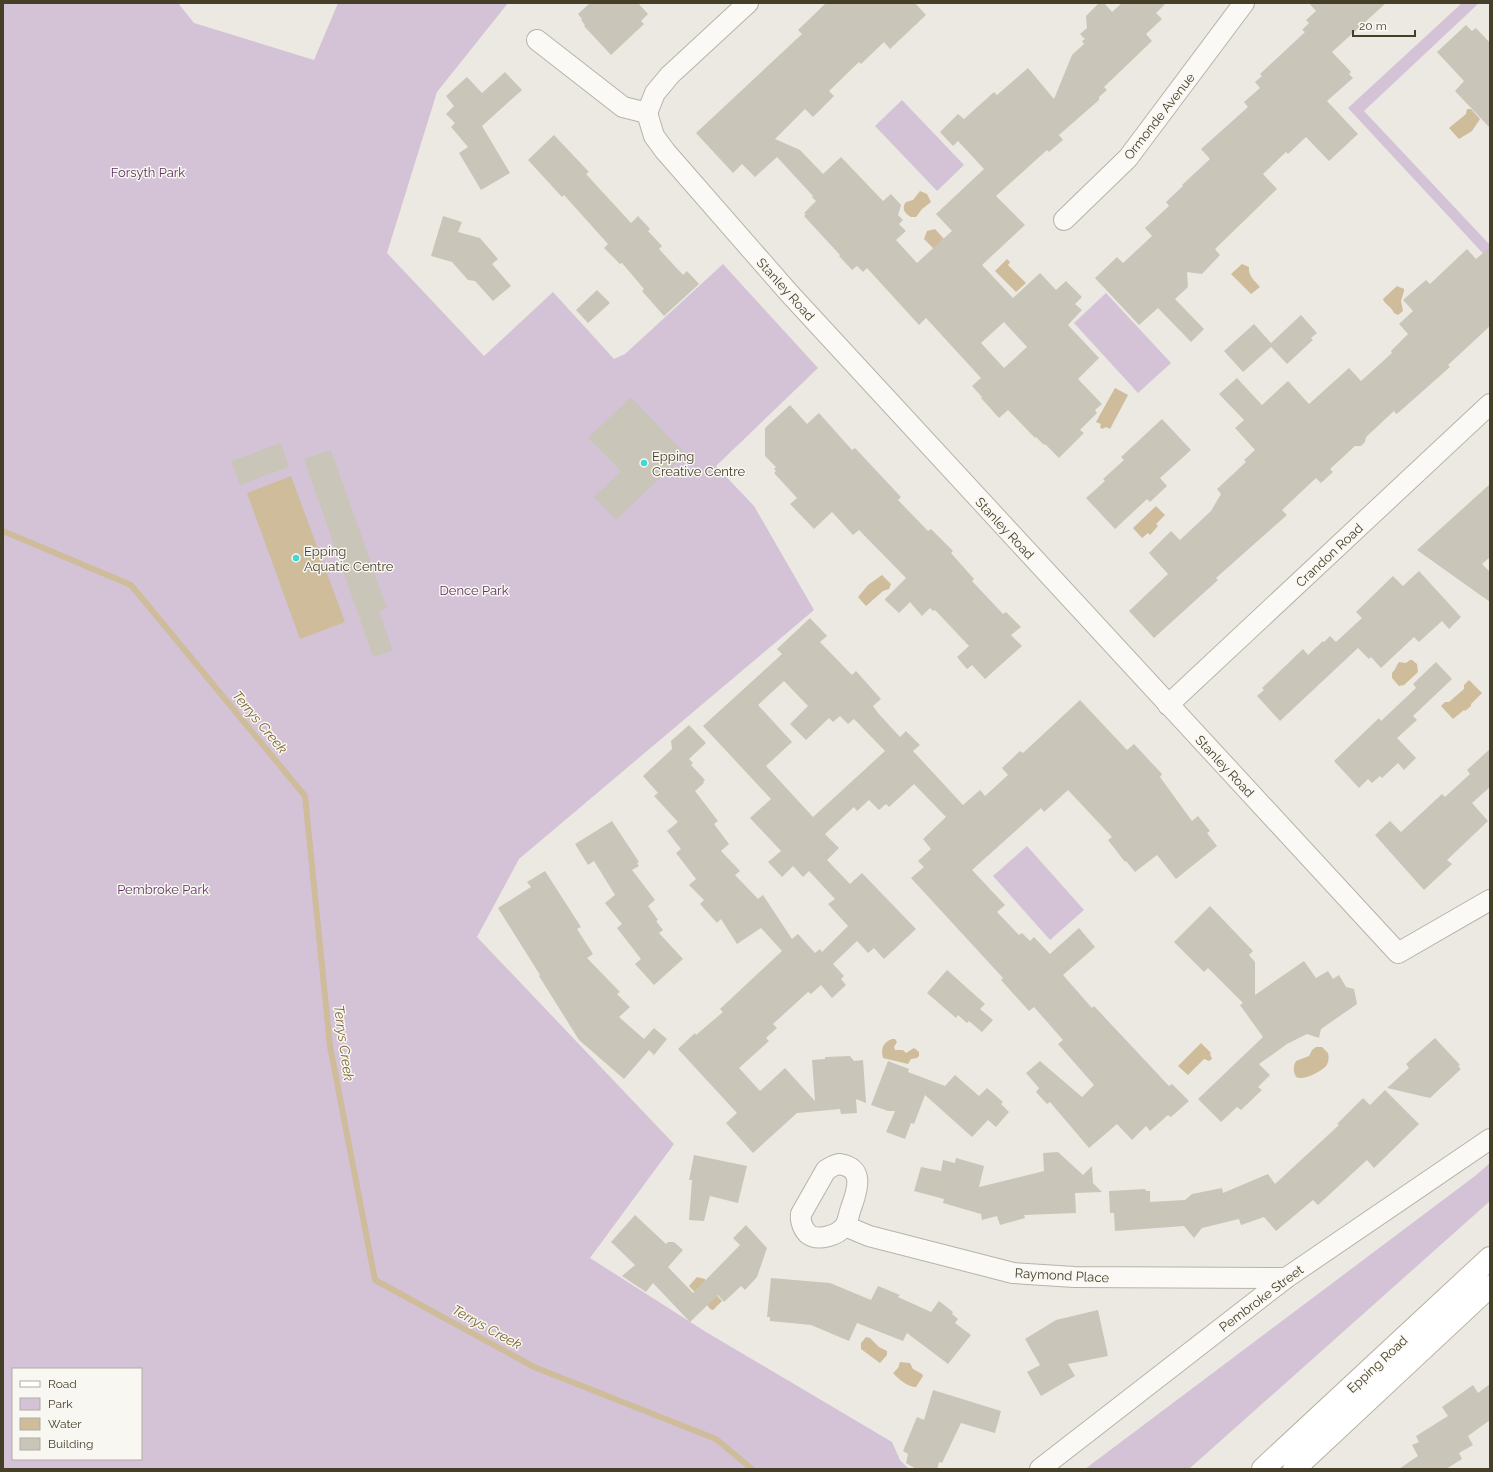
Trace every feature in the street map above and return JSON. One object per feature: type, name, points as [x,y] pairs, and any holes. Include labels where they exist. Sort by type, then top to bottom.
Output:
[{"type":"main road","name":"Epping Road","points":[[1263,1469],[1490,1258]]},
{"type":"main road","name":"Epping Road","points":[[1294,1469],[1490,1286]]},
{"type":"street","points":[[537,40],[623,107],[648,113],[655,93],[670,75],[748,3]]},
{"type":"street","name":"Ormonde Avenue","points":[[1064,220],[1128,158],[1244,3]]},
{"type":"street","name":"Stanley Road","points":[[648,113],[654,136],[665,151],[784,287],[1398,953],[1490,900]]},
{"type":"street","name":"Crandon Road","points":[[1168,705],[1490,404]]},
{"type":"street","name":"Pembroke Street","points":[[1040,1469],[1286,1278],[1490,1139]]},
{"type":"street","name":"Raymond Place","points":[[845,1226],[869,1236],[1013,1273],[1074,1277],[1286,1278]]},
{"type":"green space","points":[[3,3],[178,3],[194,23],[314,60],[338,3],[508,3],[437,92],[387,253],[484,356],[553,292],[614,359],[625,354],[723,264],[818,368],[716,466],[754,506],[814,610],[519,859],[477,937],[674,1144],[590,1258],[706,1332],[892,1442],[900,1460],[909,1469],[3,1469]]},
{"type":"green space","points":[[1462,3],[1479,3],[1364,111],[1490,245],[1490,261],[1348,108]]},
{"type":"green space","points":[[902,100],[964,165],[937,191],[875,126]]},
{"type":"green space","points":[[1106,293],[1171,363],[1138,393],[1074,323]]},
{"type":"green space","points":[[1027,846],[1084,910],[1050,940],[993,876]]},
{"type":"green space","points":[[1490,1163],[1490,1201],[1189,1469],[1085,1469],[1475,1176]]},
{"type":"water","points":[[1467,109],[1471,109],[1480,119],[1472,131],[1459,139],[1449,128],[1466,114]]},
{"type":"water","points":[[920,191],[927,194],[931,202],[922,209],[916,217],[911,217],[904,211],[904,206],[906,202],[913,200]]},
{"type":"water","points":[[935,229],[953,249],[943,258],[924,239],[927,231]]},
{"type":"water","points":[[1007,259],[1010,262],[1008,265],[1026,283],[1016,292],[995,271]]},
{"type":"water","points":[[1242,264],[1249,267],[1251,276],[1260,287],[1251,294],[1231,274]]},
{"type":"water","points":[[1397,286],[1404,289],[1401,301],[1403,311],[1398,315],[1394,313],[1383,299]]},
{"type":"water","points":[[1115,388],[1128,395],[1110,429],[1106,427],[1102,429],[1100,427],[1101,424],[1096,422]]},
{"type":"water","name":"Epping Aquatic Centre","points":[[291,476],[345,622],[300,639],[247,493]]},
{"type":"water","points":[[1156,506],[1165,515],[1156,524],[1158,526],[1150,535],[1148,533],[1142,538],[1133,528]]},
{"type":"water","points":[[882,575],[891,584],[889,589],[883,591],[866,606],[858,597],[868,585]]},
{"type":"water","points":[[1410,660],[1417,664],[1418,672],[1404,685],[1399,686],[1392,678],[1392,673],[1399,662],[1406,663]]},
{"type":"water","points":[[1469,680],[1482,693],[1471,704],[1471,706],[1453,719],[1441,706],[1445,702],[1449,702],[1464,689],[1464,685]]},
{"type":"water","points":[[892,1039],[895,1039],[897,1042],[894,1047],[895,1050],[903,1050],[906,1053],[914,1048],[919,1052],[919,1056],[911,1059],[908,1064],[883,1058],[882,1052],[884,1044]]},
{"type":"water","points":[[1201,1043],[1211,1053],[1212,1059],[1209,1061],[1204,1059],[1188,1075],[1178,1066]]},
{"type":"water","points":[[1316,1047],[1322,1047],[1328,1053],[1328,1063],[1326,1066],[1320,1071],[1307,1077],[1296,1077],[1294,1073],[1294,1065],[1296,1061],[1309,1056],[1312,1050]]},
{"type":"water","points":[[697,1277],[705,1279],[707,1285],[722,1301],[713,1310],[710,1309],[689,1286]]},
{"type":"water","points":[[866,1337],[870,1338],[879,1347],[887,1351],[887,1355],[880,1363],[861,1349],[861,1343]]},
{"type":"water","points":[[900,1362],[910,1363],[913,1369],[922,1374],[923,1376],[916,1387],[910,1386],[903,1382],[893,1373],[898,1368]]},
{"type":"building","points":[[590,3],[638,3],[648,14],[641,21],[644,24],[611,55],[584,26],[585,25],[581,20],[582,19],[578,14]]},
{"type":"building","points":[[826,3],[915,3],[926,15],[890,49],[884,42],[861,64],[859,62],[829,91],[834,96],[813,117],[805,109],[775,139],[800,150],[823,174],[841,157],[883,201],[891,194],[901,205],[898,215],[903,220],[899,224],[906,231],[896,240],[917,263],[952,231],[936,214],[984,169],[958,141],[953,146],[940,132],[958,114],[964,119],[994,92],[997,95],[1028,68],[1054,99],[1072,55],[1084,44],[1082,41],[1085,39],[1080,34],[1087,28],[1086,16],[1098,4],[1105,4],[1112,12],[1122,3],[1166,3],[1156,13],[1162,19],[1146,34],[1152,41],[1104,87],[1107,90],[1099,97],[1099,100],[1059,135],[1063,140],[1049,152],[1047,150],[996,196],[1025,225],[982,265],[1013,298],[1040,273],[1056,290],[1066,281],[1082,297],[1075,304],[1082,310],[1068,325],[1099,358],[1078,379],[1102,404],[1095,410],[1097,413],[1080,430],[1084,433],[1059,458],[1045,444],[1044,445],[1036,437],[1035,438],[1008,410],[999,418],[972,386],[981,378],[926,318],[919,325],[867,268],[863,272],[857,266],[852,270],[804,216],[806,214],[804,213],[816,201],[777,157],[755,177],[742,164],[733,173],[696,133],[802,34],[798,30]],"holes":[[[1004,322],[1027,347],[1004,368],[981,343]]]},
{"type":"building","points":[[1309,3],[1386,3],[1332,52],[1351,72],[1349,74],[1353,78],[1327,101],[1358,134],[1329,161],[1306,137],[1288,154],[1286,152],[1263,174],[1277,189],[1215,249],[1220,255],[1202,274],[1187,272],[1188,287],[1175,299],[1204,329],[1191,342],[1158,308],[1139,325],[1095,278],[1117,257],[1123,263],[1152,236],[1145,228],[1169,206],[1166,202],[1183,186],[1182,185],[1210,159],[1201,149],[1248,107],[1244,102],[1260,88],[1255,82],[1262,76],[1260,74],[1305,32],[1302,30],[1309,23],[1306,20],[1316,11]]},
{"type":"building","points":[[1466,25],[1472,31],[1476,28],[1490,43],[1490,128],[1455,91],[1464,81],[1437,52]]},
{"type":"building","points":[[505,72],[522,90],[482,126],[510,173],[481,190],[459,153],[468,147],[451,127],[455,123],[446,114],[454,106],[446,96],[467,77],[482,93]]},
{"type":"building","points":[[554,135],[589,172],[586,174],[631,223],[638,216],[650,229],[648,231],[662,246],[659,249],[683,275],[687,271],[699,284],[664,316],[642,291],[644,289],[622,263],[620,264],[604,248],[608,244],[564,195],[562,197],[528,160]]},
{"type":"building","points":[[443,216],[462,222],[458,232],[480,238],[498,259],[492,264],[511,286],[493,301],[475,281],[468,280],[452,262],[431,256]]},
{"type":"building","points":[[1490,247],[1490,326],[1448,365],[1450,367],[1398,413],[1396,414],[1394,411],[1366,437],[1365,442],[1361,446],[1355,446],[1330,469],[1333,472],[1321,483],[1316,478],[1282,510],[1287,515],[1216,578],[1218,580],[1154,638],[1129,611],[1168,574],[1149,553],[1171,531],[1180,540],[1211,511],[1221,494],[1217,489],[1246,462],[1244,460],[1255,450],[1235,428],[1244,420],[1219,394],[1237,378],[1262,405],[1288,381],[1309,404],[1349,368],[1361,381],[1392,353],[1391,351],[1408,334],[1399,324],[1413,311],[1403,300],[1426,280],[1430,284],[1467,249],[1476,259]]},
{"type":"building","points":[[597,290],[610,303],[588,323],[576,310]]},
{"type":"building","points":[[1301,315],[1317,333],[1311,338],[1313,340],[1287,364],[1271,347],[1243,372],[1224,351],[1254,324],[1271,343]]},
{"type":"building","name":"Epping Creative Centre","points":[[631,397],[685,454],[616,520],[594,497],[621,471],[588,438]]},
{"type":"building","points":[[790,405],[807,424],[819,413],[852,450],[855,448],[901,497],[898,500],[928,531],[931,529],[953,551],[951,553],[974,579],[972,581],[1003,614],[1006,612],[1021,627],[1011,635],[1022,646],[985,679],[972,665],[967,669],[957,657],[969,646],[935,610],[933,611],[930,608],[922,616],[910,602],[899,613],[885,600],[906,578],[859,530],[853,535],[832,512],[814,529],[790,504],[797,498],[774,473],[776,471],[774,469],[776,467],[765,456],[765,428]]},
{"type":"building","points":[[1162,419],[1191,450],[1160,478],[1167,486],[1150,502],[1147,499],[1115,529],[1086,498],[1105,481],[1103,479],[1124,460],[1121,457]]},
{"type":"building","points":[[281,443],[289,467],[240,485],[231,461]]},
{"type":"building","points":[[331,450],[387,608],[379,611],[393,651],[373,657],[304,459]]},
{"type":"building","points":[[1490,484],[1490,557],[1482,564],[1490,572],[1490,602],[1417,550]]},
{"type":"building","points":[[1419,571],[1461,617],[1449,629],[1442,621],[1419,642],[1414,637],[1381,668],[1371,657],[1369,659],[1358,648],[1280,721],[1257,696],[1264,690],[1262,688],[1303,649],[1308,655],[1330,636],[1336,642],[1362,618],[1356,612],[1393,576],[1403,586]]},
{"type":"building","points":[[810,618],[827,636],[820,642],[852,675],[856,671],[881,699],[873,706],[878,713],[900,737],[906,731],[920,745],[913,751],[963,805],[980,790],[985,796],[1008,775],[1002,768],[1020,751],[1023,753],[1080,700],[1127,750],[1134,744],[1162,774],[1160,777],[1192,821],[1198,816],[1210,831],[1207,833],[1217,846],[1176,879],[1157,855],[1135,872],[1108,840],[1112,837],[1068,790],[1044,812],[1041,808],[972,870],[1005,905],[997,912],[1019,935],[1022,933],[1030,941],[1034,937],[1050,954],[1079,928],[1095,947],[1063,975],[1092,1008],[1094,1006],[1169,1086],[1172,1084],[1189,1101],[1171,1117],[1168,1115],[1150,1131],[1146,1126],[1132,1140],[1117,1124],[1089,1148],[1050,1102],[1047,1104],[1036,1092],[1039,1088],[1026,1073],[1040,1061],[1082,1097],[1094,1085],[1058,1044],[1063,1040],[1034,1007],[1029,1011],[1001,980],[1003,978],[911,878],[924,867],[918,861],[931,849],[923,839],[946,817],[914,784],[889,807],[886,804],[879,810],[869,800],[857,811],[854,807],[825,834],[839,848],[827,860],[850,884],[862,873],[916,929],[884,959],[874,948],[868,953],[857,941],[833,964],[844,976],[841,979],[846,985],[832,998],[821,985],[811,994],[808,992],[773,1024],[777,1028],[766,1038],[769,1041],[739,1068],[760,1091],[785,1068],[815,1101],[812,1060],[825,1059],[825,1057],[850,1056],[854,1061],[863,1060],[866,1103],[856,1099],[857,1113],[841,1114],[840,1109],[797,1113],[753,1153],[726,1123],[737,1113],[678,1049],[695,1033],[696,1035],[723,1012],[720,1009],[782,951],[761,928],[737,944],[721,919],[717,923],[700,904],[704,900],[689,885],[696,879],[676,853],[681,849],[667,831],[678,822],[654,796],[658,793],[643,776],[672,749],[671,741],[689,725],[706,743],[689,759],[693,763],[691,765],[705,780],[703,782],[704,783],[695,791],[718,821],[714,824],[729,844],[721,851],[740,871],[735,875],[758,899],[763,895],[792,939],[798,934],[815,953],[820,949],[822,952],[848,926],[828,904],[835,899],[809,871],[803,877],[793,866],[782,877],[768,862],[781,851],[750,818],[771,799],[703,726],[782,654],[777,649]],"holes":[[[784,681],[808,706],[790,724],[806,740],[829,718],[833,722],[840,716],[848,724],[854,719],[885,751],[813,817],[766,766],[792,742],[758,705]]]},
{"type":"building","points":[[1436,662],[1452,679],[1413,716],[1417,720],[1397,738],[1416,758],[1404,770],[1398,763],[1382,778],[1380,776],[1372,783],[1368,779],[1359,788],[1334,761],[1379,718],[1381,721],[1416,688],[1413,684]]},
{"type":"building","points":[[1490,749],[1490,787],[1472,803],[1488,821],[1447,860],[1452,864],[1424,890],[1375,835],[1390,821],[1401,832],[1442,794],[1445,797],[1470,774],[1467,770]]},
{"type":"building","points":[[612,821],[639,862],[637,863],[639,866],[632,870],[655,900],[648,906],[663,930],[659,933],[683,959],[654,985],[635,964],[641,959],[617,928],[622,924],[605,903],[615,895],[594,861],[588,865],[575,844]]},
{"type":"building","points":[[545,871],[581,927],[577,929],[593,954],[587,958],[620,992],[617,994],[630,1007],[619,1017],[644,1039],[654,1028],[667,1039],[654,1055],[649,1050],[624,1079],[579,1040],[498,908],[531,887],[527,882]]},
{"type":"building","points":[[1210,906],[1253,951],[1249,955],[1255,962],[1255,995],[1304,961],[1316,978],[1328,971],[1333,979],[1339,975],[1346,987],[1354,989],[1357,1004],[1321,1029],[1319,1038],[1307,1034],[1287,1044],[1259,1064],[1270,1075],[1258,1087],[1262,1090],[1241,1110],[1237,1107],[1221,1122],[1198,1099],[1263,1037],[1240,1005],[1243,1003],[1208,968],[1204,972],[1174,942]]},
{"type":"building","points":[[947,970],[985,1004],[980,1009],[993,1020],[982,1032],[969,1021],[967,1023],[958,1015],[956,1018],[927,993]]},
{"type":"building","points":[[1435,1038],[1460,1065],[1458,1066],[1461,1069],[1430,1098],[1387,1088],[1409,1068],[1406,1064]]},
{"type":"building","points":[[888,1061],[909,1069],[908,1072],[945,1086],[955,1075],[979,1096],[987,1088],[1003,1102],[1001,1104],[1009,1112],[996,1127],[988,1120],[972,1137],[925,1095],[914,1124],[911,1123],[905,1139],[886,1132],[895,1111],[888,1111],[871,1105]]},
{"type":"building","points":[[1385,1090],[1419,1124],[1374,1168],[1367,1160],[1318,1205],[1313,1200],[1276,1231],[1264,1217],[1241,1225],[1239,1219],[1202,1228],[1194,1238],[1184,1226],[1115,1231],[1114,1213],[1110,1213],[1109,1191],[1145,1189],[1146,1191],[1150,1191],[1150,1202],[1185,1200],[1192,1194],[1222,1188],[1223,1193],[1268,1174],[1275,1184],[1339,1125],[1337,1124],[1363,1098],[1370,1105]]},
{"type":"building","points":[[1058,1152],[1083,1175],[1092,1166],[1093,1183],[1102,1192],[1075,1193],[1076,1213],[1024,1215],[1025,1218],[1000,1225],[997,1216],[982,1220],[981,1214],[943,1203],[944,1199],[914,1191],[921,1167],[941,1171],[943,1160],[955,1163],[956,1158],[984,1166],[979,1187],[1044,1171],[1043,1153]]},
{"type":"building","points":[[694,1155],[747,1166],[738,1203],[710,1196],[704,1221],[689,1220],[692,1180],[689,1180]]},
{"type":"building","points":[[635,1215],[666,1244],[668,1242],[674,1242],[683,1250],[668,1267],[693,1293],[740,1245],[733,1238],[746,1225],[767,1248],[757,1277],[745,1290],[741,1286],[724,1302],[718,1295],[690,1322],[653,1283],[646,1292],[622,1276],[635,1265],[611,1242]]},
{"type":"building","points":[[771,1278],[830,1283],[871,1300],[878,1286],[900,1295],[898,1297],[931,1312],[939,1301],[953,1312],[952,1314],[958,1319],[955,1323],[971,1335],[948,1364],[907,1333],[903,1341],[857,1323],[849,1341],[811,1325],[770,1321],[770,1317],[767,1317]]},
{"type":"building","points":[[1098,1310],[1108,1356],[1068,1364],[1075,1376],[1041,1396],[1027,1372],[1040,1365],[1025,1339],[1056,1320]]},
{"type":"building","points":[[1490,1384],[1490,1420],[1468,1436],[1473,1445],[1459,1453],[1462,1459],[1446,1469],[1399,1469],[1418,1456],[1412,1445],[1419,1442],[1416,1436],[1448,1416],[1442,1407],[1473,1385],[1478,1393]]},
{"type":"building","points":[[933,1390],[1001,1411],[995,1433],[961,1423],[942,1463],[939,1462],[937,1469],[916,1469],[906,1463],[908,1454],[903,1451],[917,1417],[924,1420]]},
{"type":"waterway","name":"Terrys Creek","points":[[3,531],[131,585],[305,796],[330,1046],[375,1280],[534,1367],[716,1439],[752,1469]]},
{"type":"place","name":"Epping Creative Centre","points":[[644,463]]},
{"type":"place","name":"Epping Aquatic Centre","points":[[296,558]]},
{"type":"park label","name":"Forsyth Park","points":[[148,172]]},
{"type":"park label","name":"Dence Park","points":[[474,590]]},
{"type":"park label","name":"Pembroke Park","points":[[163,889]]}]
